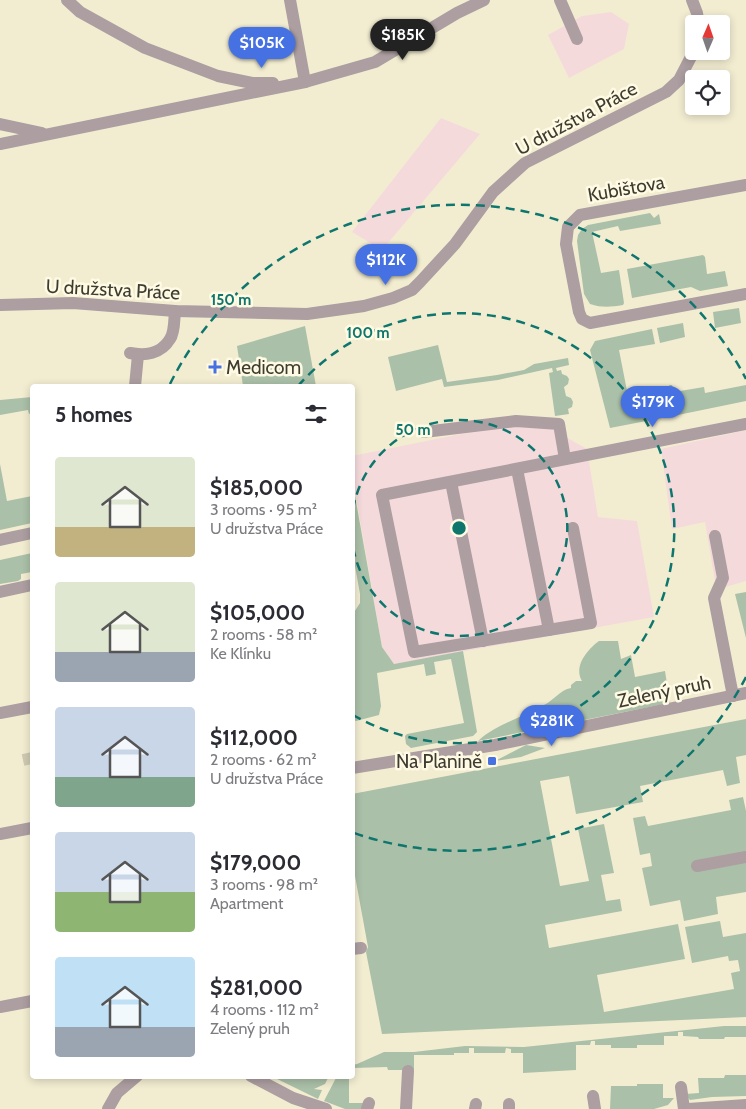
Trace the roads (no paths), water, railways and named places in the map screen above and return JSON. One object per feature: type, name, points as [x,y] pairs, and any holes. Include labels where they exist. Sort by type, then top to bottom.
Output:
[{"type":"street","points":[[67,0],[80,12],[144,48],[218,76],[252,83],[305,82]]},
{"type":"street","points":[[290,0],[305,82]]},
{"type":"street","points":[[0,144],[305,82],[375,62],[457,13],[484,0]]},
{"type":"street","points":[[560,0],[577,39]]},
{"type":"street","points":[[692,0],[697,15]]},
{"type":"street","name":"U družstva Práce","points":[[0,305],[73,303],[175,311],[307,314],[364,306],[393,298],[412,290],[455,244],[493,192],[525,163],[666,92],[680,80],[690,60]]},
{"type":"street","points":[[0,124],[49,134]]},
{"type":"street","name":"Kubištova","points":[[746,185],[580,215],[568,227],[566,244],[579,312],[582,319],[590,323],[746,294]]},
{"type":"street","points":[[135,384],[134,354],[152,354],[170,339],[175,311]]},
{"type":"street","points":[[424,432],[516,421],[558,424],[565,458]]},
{"type":"street","points":[[573,528],[591,623],[414,652],[382,496],[565,458],[746,424]]},
{"type":"street","points":[[518,469],[549,630]]},
{"type":"street","points":[[451,482],[483,641]]},
{"type":"street","points":[[0,540],[30,533]]},
{"type":"street","points":[[715,536],[724,578],[714,598],[733,696]]},
{"type":"street","points":[[0,592],[30,585]]},
{"type":"street","name":"Zelený pruh","points":[[355,768],[495,746],[746,694]]},
{"type":"street","points":[[18,696],[19,709]]},
{"type":"street","points":[[0,713],[30,707]]},
{"type":"street","points":[[0,834],[30,828]]},
{"type":"street","points":[[697,866],[746,857]]},
{"type":"street","points":[[0,1007],[30,1001]]},
{"type":"street","points":[[406,1109],[408,1071]]},
{"type":"street","points":[[108,1109],[118,1093],[134,1079]]},
{"type":"street","points":[[257,1079],[292,1098],[326,1109]]},
{"type":"street","points":[[681,1087],[684,1109]]},
{"type":"street","points":[[594,1096],[595,1109]]},
{"type":"street","points":[[688,1109],[746,1105]]},
{"type":"tunnel","points":[[23,760],[30,758]]},
{"type":"place","name":"Medicom","points":[[215,367]]},
{"type":"place","name":"Na Planině","points":[[492,761]]}]
